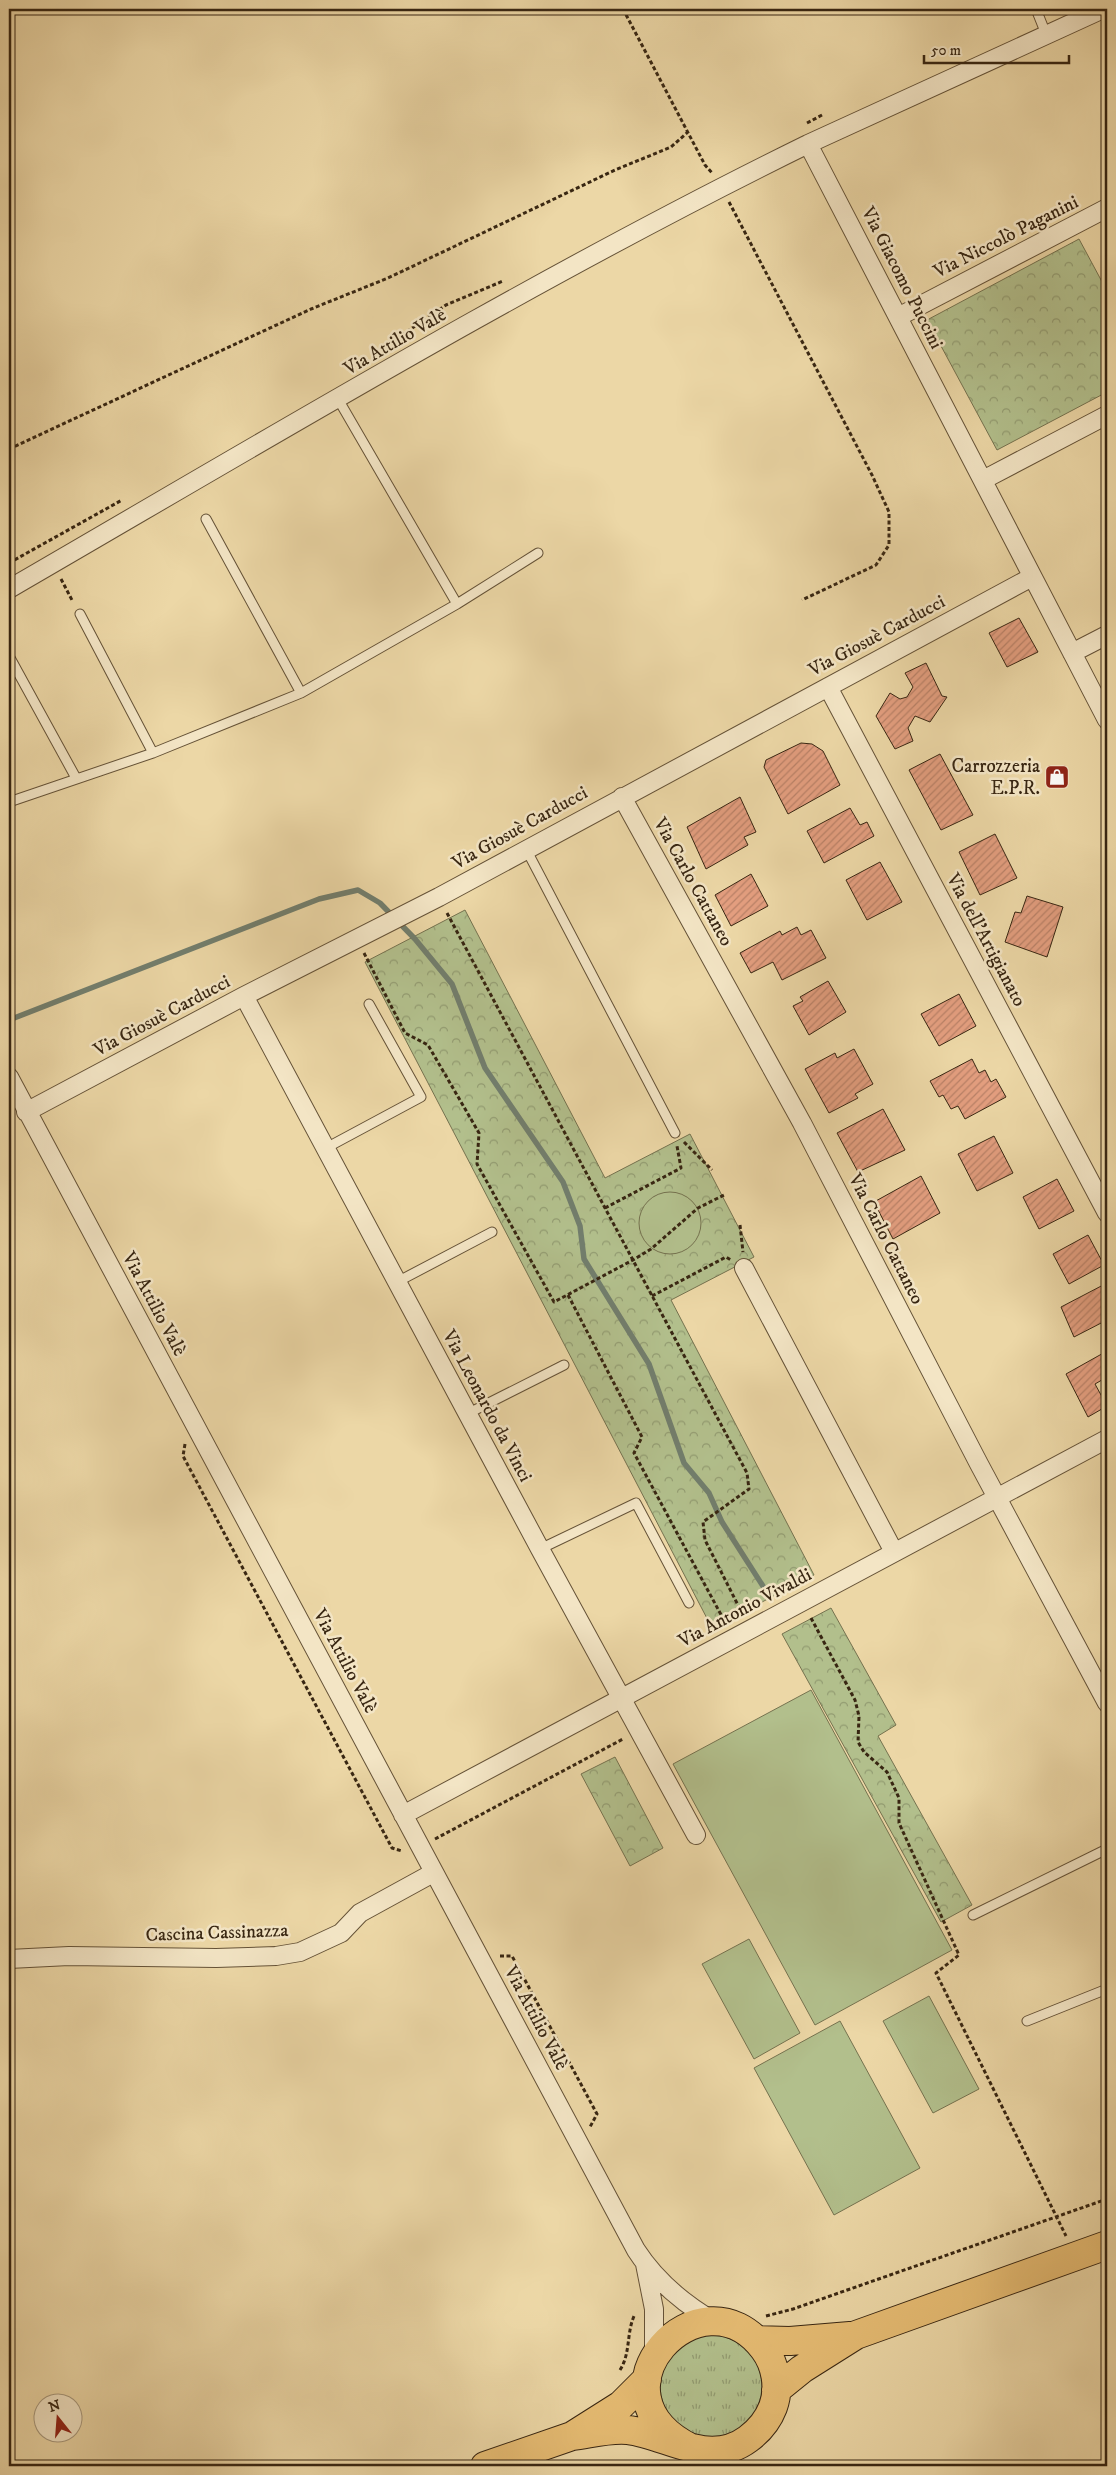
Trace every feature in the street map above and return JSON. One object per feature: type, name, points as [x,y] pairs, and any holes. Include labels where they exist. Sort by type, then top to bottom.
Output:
[{"type":"main road","points":[[776,2390],[802,2369],[856,2335],[1107,2245]]},
{"type":"main road","points":[[572,2436],[620,2405],[651,2368],[662,2345],[682,2330],[699,2324],[715,2322],[742,2330],[760,2328],[790,2341],[856,2335]]},
{"type":"main road","points":[[485,2466],[572,2436],[626,2430],[644,2432],[691,2448],[716,2451],[743,2443],[755,2434],[768,2418],[776,2390],[771,2362],[760,2328]]},
{"type":"main road","points":[[651,2368],[649,2406],[657,2422],[674,2440],[691,2448]]},
{"type":"street","points":[[808,144],[1103,9]]},
{"type":"street","name":"Via Attilio Valè","points":[[9,589],[338,399],[721,187],[808,144]]},
{"type":"street","name":"Via Giacomo Puccini","points":[[808,144],[1107,720]]},
{"type":"street","name":"Via Niccolò Paganini","points":[[898,317],[1107,208]]},
{"type":"street","points":[[983,480],[1107,415]]},
{"type":"street","name":"Via Giosuè Carducci","points":[[26,1112],[244,996],[439,897],[1032,577]]},
{"type":"street","points":[[1072,653],[1107,635]]},
{"type":"street","name":"Via dell'Artigianato","points":[[828,688],[1107,1212]]},
{"type":"street","name":"Via Carlo Cattaneo","points":[[622,797],[802,1123],[1107,1703]]},
{"type":"street","name":"Via Leonardo da Vinci","points":[[244,996],[638,1731],[696,1835]]},
{"type":"street","name":"Via Attilio Valè","points":[[9,1078],[403,1815],[427,1844],[433,1872],[645,2264],[682,2302],[715,2322]]},
{"type":"street","points":[[744,1268],[894,1552]]},
{"type":"street","name":"Via Antonio Vivaldi","points":[[403,1815],[1107,1438]]},
{"type":"street","name":"Cascina Cassinazza","points":[[9,1959],[69,1956],[216,1958],[276,1956],[300,1952],[341,1933],[360,1913],[433,1872]]},
{"type":"street","name":"Via Attilio Valè","points":[[645,2264],[654,2309],[651,2368]]},
{"type":"lane","points":[[1036,9],[1046,34]]},
{"type":"lane","points":[[338,399],[457,604]]},
{"type":"lane","points":[[206,519],[302,693]]},
{"type":"lane","points":[[9,802],[153,753],[302,693],[457,604],[538,553]]},
{"type":"lane","points":[[80,614],[153,753]]},
{"type":"lane","points":[[9,656],[76,778]]},
{"type":"lane","points":[[526,849],[675,1133]]},
{"type":"lane","points":[[326,1148],[421,1097],[369,1004]]},
{"type":"lane","points":[[397,1282],[492,1232]]},
{"type":"lane","points":[[468,1414],[564,1365]]},
{"type":"lane","points":[[540,1549],[636,1503],[689,1603]]},
{"type":"lane","points":[[973,1916],[1107,1850]]},
{"type":"lane","points":[[1027,2020],[1107,1989]]},
{"type":"path","points":[[623,9],[705,165],[712,172]]},
{"type":"path","points":[[9,449],[311,309],[388,278],[615,170],[671,147],[688,132]]},
{"type":"path","points":[[721,187],[867,466],[889,512],[890,545],[876,565],[802,600]]},
{"type":"path","points":[[52,564],[80,614]]},
{"type":"path","points":[[439,897],[747,1473],[749,1489],[727,1502],[703,1522],[705,1540],[751,1630]]},
{"type":"path","points":[[356,940],[405,1032],[428,1045],[479,1133],[477,1164],[554,1302],[651,1249],[698,1208],[724,1194]]},
{"type":"path","points":[[605,1208],[681,1168],[675,1133]]},
{"type":"path","points":[[675,1133],[712,1170]]},
{"type":"path","points":[[740,1225],[744,1268]]},
{"type":"path","points":[[652,1296],[726,1257],[744,1268]]},
{"type":"path","points":[[568,1295],[642,1437],[634,1453],[734,1638]]},
{"type":"path","points":[[180,1435],[185,1444],[184,1456],[392,1848],[408,1852],[427,1844],[638,1731]]},
{"type":"path","points":[[802,1602],[855,1700],[859,1716],[858,1742],[864,1752],[887,1772],[899,1798],[899,1823],[959,1955],[936,1973],[1076,2256]]},
{"type":"path","points":[[427,1844],[438,1848]]},
{"type":"path","points":[[494,1955],[512,1956],[517,1965],[597,2114],[589,2129]]},
{"type":"path","points":[[760,2328],[793,2309],[1107,2199]]},
{"type":"green space","points":[[1079,239],[1107,291],[1107,392],[997,450],[927,320]]},
{"type":"green space","points":[[465,910],[605,1178],[690,1134],[754,1257],[671,1300],[814,1575],[712,1628],[365,962]]},
{"type":"green space","points":[[664,1192],[676,1192],[692,1201],[699,1211],[701,1223],[699,1235],[692,1245],[676,1254],[664,1254],[653,1249],[644,1240],[639,1229],[639,1217],[644,1206],[653,1197]]},
{"type":"green space","points":[[831,1608],[896,1725],[878,1736],[972,1905],[941,1922],[782,1634]]},
{"type":"green space","points":[[811,1690],[952,1950],[815,2025],[673,1764]]},
{"type":"green space","points":[[615,1757],[663,1848],[630,1866],[581,1774]]},
{"type":"green space","points":[[749,1939],[800,2033],[754,2059],[702,1964]]},
{"type":"green space","points":[[929,1996],[979,2089],[933,2113],[883,2021]]},
{"type":"green space","points":[[840,2021],[920,2168],[834,2215],[754,2068]]},
{"type":"green space","points":[[711,2335],[731,2339],[747,2350],[758,2366],[762,2386],[758,2406],[747,2422],[731,2433],[711,2437],[691,2433],[675,2422],[664,2406],[660,2386],[664,2366],[675,2350],[691,2339]]},
{"type":"building","points":[[1019,618],[1038,652],[1007,667],[989,633]]},
{"type":"building","points":[[926,663],[942,696],[947,697],[930,722],[915,716],[908,728],[913,741],[895,749],[876,716],[890,693],[900,699],[907,697],[913,687],[905,673]]},
{"type":"building","points":[[801,743],[812,744],[823,751],[840,785],[788,814],[764,767],[766,760]]},
{"type":"building","points":[[940,754],[973,815],[941,830],[909,770]]},
{"type":"building","points":[[740,797],[756,832],[744,837],[748,845],[706,869],[687,827]]},
{"type":"building","points":[[850,808],[860,825],[867,822],[874,836],[824,863],[807,831]]},
{"type":"building","points":[[995,834],[1017,878],[980,895],[959,852]]},
{"type":"building","points":[[880,862],[902,902],[867,920],[846,880]]},
{"type":"building","points":[[751,874],[768,906],[731,926],[715,895]]},
{"type":"building","points":[[1027,896],[1063,907],[1047,957],[1005,942],[1015,912],[1021,913]]},
{"type":"building","points":[[797,927],[801,935],[811,930],[826,958],[782,980],[773,962],[751,973],[740,953],[780,931],[782,935]]},
{"type":"building","points":[[828,981],[846,1012],[809,1035],[793,1006],[803,1001],[800,997]]},
{"type":"building","points":[[959,994],[976,1026],[939,1046],[921,1014]]},
{"type":"building","points":[[854,1049],[873,1084],[855,1094],[858,1098],[829,1113],[805,1069],[835,1053],[837,1058]]},
{"type":"building","points":[[972,1059],[979,1073],[985,1070],[991,1082],[996,1079],[1006,1097],[965,1119],[958,1106],[951,1109],[943,1095],[939,1097],[930,1081]]},
{"type":"building","points":[[883,1109],[905,1150],[858,1172],[837,1133]]},
{"type":"building","points":[[994,1136],[1013,1173],[977,1191],[958,1154]]},
{"type":"building","points":[[921,1176],[940,1213],[893,1239],[874,1202]]},
{"type":"building","points":[[1057,1179],[1074,1211],[1039,1229],[1023,1197]]},
{"type":"building","points":[[1088,1235],[1104,1265],[1069,1284],[1053,1254]]},
{"type":"building","points":[[1107,1283],[1107,1320],[1074,1337],[1061,1307]]},
{"type":"building","points":[[1107,1351],[1107,1377],[1095,1384],[1107,1406],[1088,1417],[1066,1374]]},
{"type":"waterway","points":[[9,1020],[319,899],[358,890],[380,903],[415,939],[452,984],[485,1068],[563,1182],[580,1226],[584,1259],[649,1364],[684,1463],[709,1493],[722,1522],[768,1594]]},
{"type":"place","name":"Carrozzeria E.P.R.","points":[[1057,777]]}]
